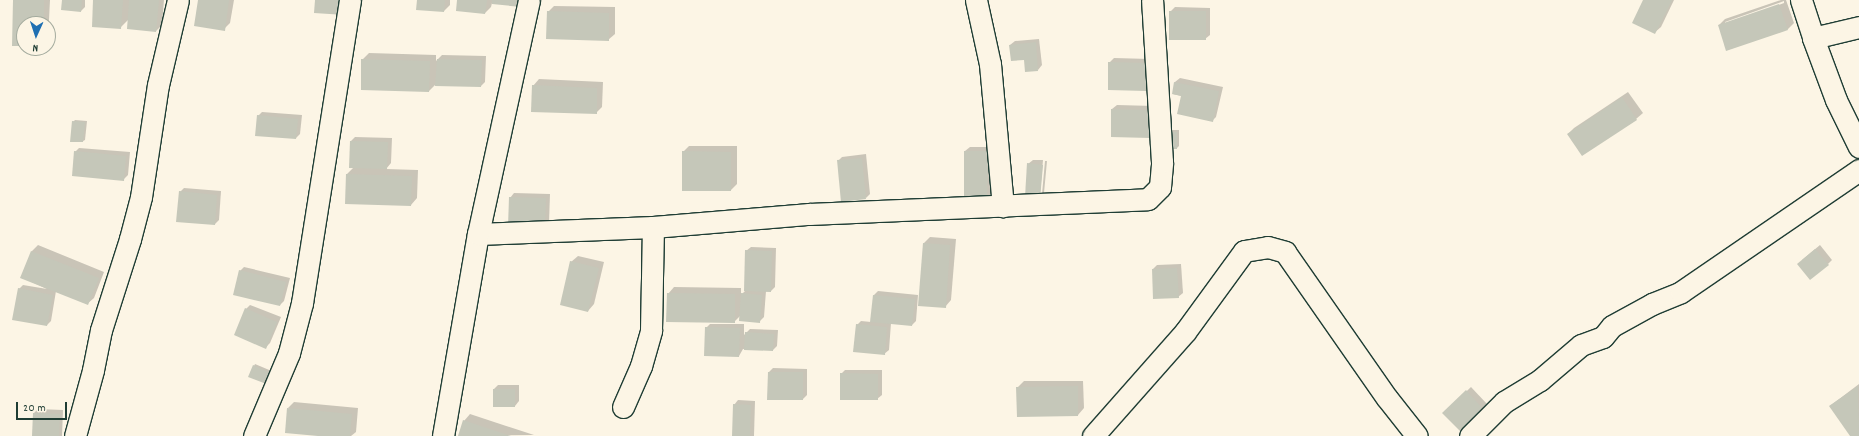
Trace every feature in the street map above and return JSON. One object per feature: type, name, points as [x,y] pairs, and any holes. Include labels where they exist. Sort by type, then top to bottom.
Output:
[{"type":"street","points":[[75,436],[93,370],[101,330],[141,196],[158,86],[178,0]]},
{"type":"street","points":[[254,436],[289,353],[302,302],[350,0]]},
{"type":"street","points":[[443,436],[478,234],[529,0]]},
{"type":"street","points":[[976,0],[990,64],[1003,206]]},
{"type":"street","points":[[478,234],[653,227],[809,214],[1148,199],[1160,187],[1162,162],[1152,0]]},
{"type":"street","points":[[1801,0],[1813,38],[1836,100],[1859,148]]},
{"type":"street","points":[[1813,38],[1859,27]]},
{"type":"street","points":[[1470,436],[1504,402],[1540,380],[1581,345],[1603,338],[1612,326],[1652,304],[1681,292],[1859,170]]},
{"type":"street","points":[[623,407],[641,366],[651,330],[653,227]]},
{"type":"street","points":[[1093,436],[1185,332],[1244,251],[1268,247],[1285,252],[1388,398],[1417,436]]},
{"type":"building","points":[[13,0],[44,0],[44,16],[16,16],[16,46],[12,46]]},
{"type":"building","points":[[62,0],[82,0],[81,12],[61,10]]},
{"type":"building","points":[[93,0],[123,0],[121,29],[92,27]]},
{"type":"building","points":[[129,0],[159,0],[156,32],[127,29]]},
{"type":"building","points":[[198,0],[229,0],[225,31],[194,26]]},
{"type":"building","points":[[315,0],[346,0],[345,15],[314,13]]},
{"type":"building","points":[[417,0],[445,0],[444,12],[416,10]]},
{"type":"building","points":[[457,0],[487,0],[485,14],[456,11]]},
{"type":"building","points":[[492,0],[521,0],[521,7],[492,4]]},
{"type":"building","points":[[1643,0],[1672,0],[1655,34],[1632,23]]},
{"type":"building","points":[[1779,4],[1788,30],[1726,51],[1718,25]]},
{"type":"building","points":[[547,11],[609,13],[609,41],[546,39]]},
{"type":"building","points":[[1169,11],[1206,11],[1206,40],[1169,40]]},
{"type":"building","points":[[1036,42],[1038,71],[1025,72],[1024,60],[1011,61],[1009,45]]},
{"type":"building","points":[[361,59],[430,61],[429,92],[361,90]]},
{"type":"building","points":[[437,59],[482,60],[481,87],[435,86]]},
{"type":"building","points":[[1108,62],[1146,63],[1146,91],[1108,90]]},
{"type":"building","points":[[1174,82],[1219,91],[1213,122],[1177,114],[1181,96],[1172,94]]},
{"type":"building","points":[[532,85],[597,88],[597,114],[531,112]]},
{"type":"building","points":[[1622,97],[1637,120],[1582,156],[1567,134]]},
{"type":"building","points":[[1111,109],[1151,110],[1150,138],[1111,137]]},
{"type":"building","points":[[257,115],[298,119],[296,139],[255,136]]},
{"type":"building","points":[[72,121],[85,122],[83,142],[70,142]]},
{"type":"building","points":[[1165,132],[1177,132],[1177,149],[1165,149]]},
{"type":"building","points":[[350,141],[388,142],[387,169],[349,168]]},
{"type":"building","points":[[74,151],[126,156],[124,181],[72,176]]},
{"type":"building","points":[[682,151],[731,152],[731,191],[682,191]]},
{"type":"building","points":[[964,151],[988,151],[987,199],[964,199]]},
{"type":"building","points":[[862,158],[866,199],[841,202],[837,160]]},
{"type":"building","points":[[1027,163],[1043,165],[1040,199],[1025,197]]},
{"type":"building","points":[[346,174],[412,176],[411,206],[345,204]]},
{"type":"building","points":[[179,191],[217,195],[215,225],[176,222]]},
{"type":"building","points":[[509,197],[546,198],[545,228],[508,227]]},
{"type":"building","points":[[923,243],[950,245],[946,308],[918,306]]},
{"type":"building","points":[[1815,249],[1829,265],[1810,280],[1797,264]]},
{"type":"building","points":[[745,250],[772,251],[771,292],[744,291]]},
{"type":"building","points":[[31,251],[99,278],[88,305],[20,278]]},
{"type":"building","points":[[570,261],[599,268],[588,312],[560,305]]},
{"type":"building","points":[[1177,268],[1179,298],[1153,299],[1152,269]]},
{"type":"building","points":[[239,270],[286,282],[280,306],[233,295]]},
{"type":"building","points":[[18,288],[53,295],[47,326],[12,320]]},
{"type":"building","points":[[667,293],[735,294],[735,323],[666,322]]},
{"type":"building","points":[[741,293],[762,295],[760,323],[739,321]]},
{"type":"building","points":[[873,295],[915,299],[912,326],[870,322]]},
{"type":"building","points":[[245,308],[277,322],[266,349],[234,335]]},
{"type":"building","points":[[856,324],[887,327],[885,355],[853,352]]},
{"type":"building","points":[[705,327],[740,328],[739,357],[704,356]]},
{"type":"building","points":[[745,332],[774,334],[773,351],[744,350]]},
{"type":"building","points":[[253,365],[273,374],[269,385],[248,377]]},
{"type":"building","points":[[768,372],[803,372],[803,400],[767,400]]},
{"type":"building","points":[[840,373],[878,374],[878,400],[840,400]]},
{"type":"building","points":[[1078,386],[1078,416],[1017,417],[1016,387]]},
{"type":"building","points":[[1858,386],[1859,436],[1850,436],[1829,406]]},
{"type":"building","points":[[493,389],[515,389],[515,407],[493,407]]},
{"type":"building","points":[[1466,390],[1483,409],[1460,431],[1442,413]]},
{"type":"building","points":[[733,404],[751,405],[750,436],[732,436]]},
{"type":"building","points":[[287,408],[352,414],[350,436],[318,436],[285,433]]},
{"type":"building","points":[[33,413],[60,414],[59,436],[32,436]]},
{"type":"building","points":[[463,420],[511,436],[458,436]]}]
